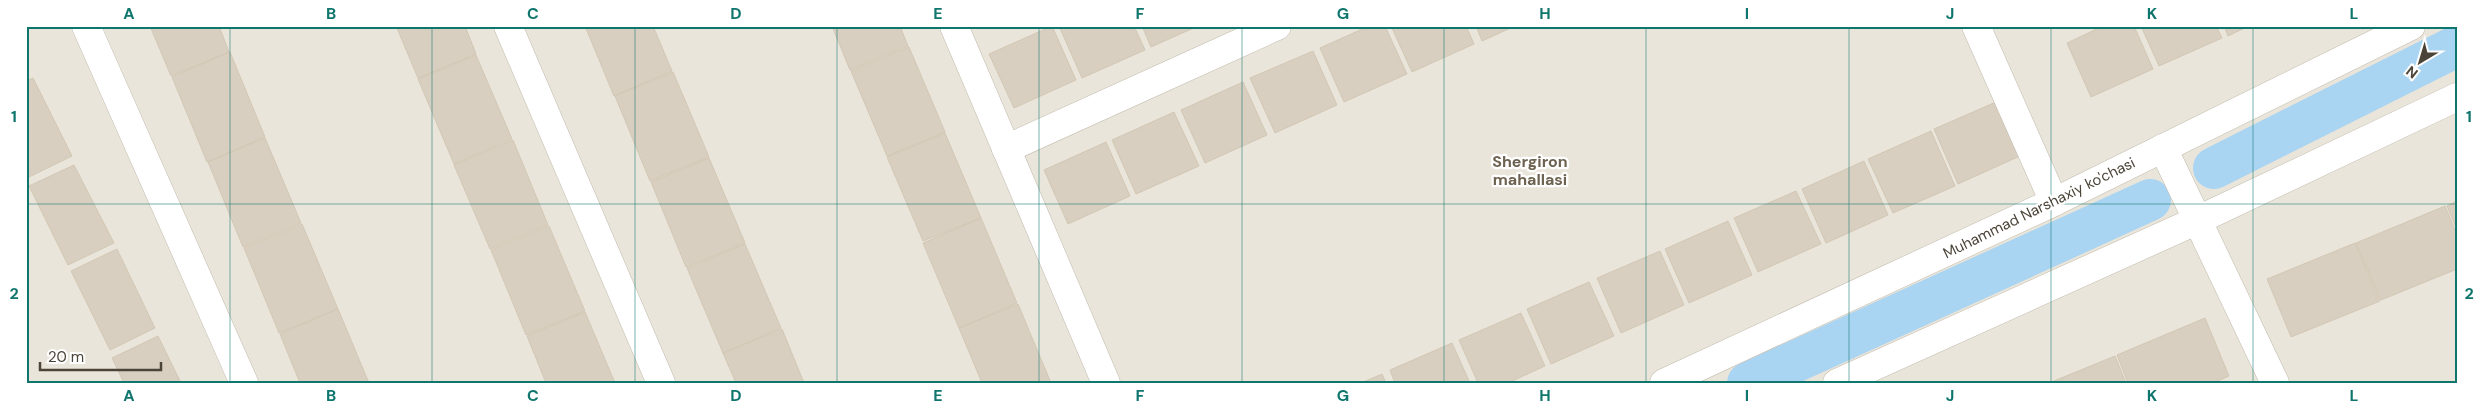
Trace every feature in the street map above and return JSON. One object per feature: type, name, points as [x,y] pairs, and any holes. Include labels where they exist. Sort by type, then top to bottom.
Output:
[{"type":"street","points":[[86,26],[244,383]]},
{"type":"street","points":[[508,26],[661,383]]},
{"type":"street","points":[[954,26],[1106,383]]},
{"type":"street","points":[[1006,149],[1277,26]]},
{"type":"street","points":[[1976,26],[2054,202]]},
{"type":"street","name":"Muhammad Narshaxiy ko'chasi","points":[[1664,383],[2054,202],[2411,26]]},
{"type":"street","points":[[1837,383],[2198,220],[2457,97]]},
{"type":"street","points":[[2163,148],[2275,383]]},
{"type":"shaded area","points":[[26,26],[2457,26],[2457,383],[26,383]]},
{"type":"building","points":[[150,26],[219,26],[229,52],[171,76]]},
{"type":"building","points":[[396,26],[465,26],[476,54],[418,78]]},
{"type":"building","points":[[585,26],[653,26],[672,71],[614,96]]},
{"type":"building","points":[[832,26],[900,26],[908,46],[850,70]]},
{"type":"building","points":[[1052,26],[1076,80],[1014,108],[989,54]]},
{"type":"building","points":[[1059,26],[1134,26],[1145,50],[1082,78]]},
{"type":"building","points":[[1142,26],[1198,26],[1151,47]]},
{"type":"building","points":[[1369,26],[1385,26],[1407,74],[1344,102],[1320,48]]},
{"type":"building","points":[[1391,26],[1466,26],[1474,44],[1412,72]]},
{"type":"building","points":[[1476,26],[1515,26],[1482,41]]},
{"type":"building","points":[[2103,26],[2134,26],[2153,69],[2091,97],[2067,43]]},
{"type":"building","points":[[2141,26],[2216,26],[2222,38],[2159,66]]},
{"type":"building","points":[[2224,26],[2249,26],[2228,36]]},
{"type":"building","points":[[909,47],[945,132],[887,156],[851,71]]},
{"type":"building","points":[[1313,51],[1337,105],[1275,133],[1250,78]]},
{"type":"building","points":[[230,52],[265,137],[207,162],[172,77]]},
{"type":"building","points":[[476,55],[512,139],[454,164],[418,79]]},
{"type":"building","points":[[673,72],[709,157],[650,181],[615,96]]},
{"type":"building","points":[[33,78],[72,156],[27,178],[26,81]]},
{"type":"building","points":[[1243,82],[1267,135],[1205,163],[1181,110]]},
{"type":"building","points":[[1996,102],[2020,156],[1958,184],[1934,129]]},
{"type":"building","points":[[1174,112],[1199,166],[1136,194],[1112,140]]},
{"type":"building","points":[[1931,131],[1955,186],[1893,213],[1868,159]]},
{"type":"building","points":[[945,133],[981,218],[923,241],[887,157]]},
{"type":"building","points":[[265,138],[301,223],[243,247],[208,162]]},
{"type":"building","points":[[513,140],[548,225],[490,249],[454,165]]},
{"type":"building","points":[[1106,142],[1130,196],[1068,224],[1044,170]]},
{"type":"building","points":[[709,158],[745,243],[686,267],[651,182]]},
{"type":"building","points":[[1864,161],[1888,215],[1826,243],[1802,189]]},
{"type":"building","points":[[74,165],[114,243],[68,265],[29,186]]},
{"type":"building","points":[[1796,191],[1821,244],[1758,272],[1734,218]]},
{"type":"building","points":[[2457,201],[2457,230],[2447,206]]},
{"type":"building","points":[[2445,206],[2457,235],[2457,269],[2381,300],[2356,243]]},
{"type":"building","points":[[981,218],[1017,303],[959,328],[923,243]]},
{"type":"building","points":[[1728,221],[1752,275],[1689,303],[1665,249]]},
{"type":"building","points":[[302,224],[338,309],[279,333],[244,248]]},
{"type":"building","points":[[549,226],[585,311],[526,335],[491,250]]},
{"type":"building","points":[[2355,243],[2380,301],[2291,337],[2267,279]]},
{"type":"building","points":[[745,244],[781,328],[723,353],[687,268]]},
{"type":"building","points":[[117,249],[155,328],[110,350],[71,271]]},
{"type":"building","points":[[1660,251],[1684,305],[1621,333],[1597,278]]},
{"type":"building","points":[[1589,282],[1614,336],[1551,364],[1527,309]]},
{"type":"building","points":[[1018,304],[1051,383],[982,383],[959,328]]},
{"type":"building","points":[[338,309],[369,383],[300,383],[280,334]]},
{"type":"building","points":[[585,312],[615,383],[546,383],[527,336]]},
{"type":"building","points":[[1521,313],[1545,366],[1508,383],[1478,383],[1459,340]]},
{"type":"building","points":[[2205,318],[2229,376],[2213,383],[2128,383],[2117,355]]},
{"type":"building","points":[[782,329],[804,383],[736,383],[723,353]]},
{"type":"building","points":[[158,336],[181,383],[124,383],[112,358]]},
{"type":"building","points":[[1452,343],[1470,383],[1395,383],[1390,370]]},
{"type":"building","points":[[2115,356],[2126,383],[2049,383]]},
{"type":"building","points":[[1382,374],[1386,383],[1361,383]]},
{"type":"waterway","points":[[2214,168],[2457,46]]},
{"type":"waterway","points":[[1748,383],[2150,200]]},
{"type":"district","name":"Shergiron mahallasi","points":[[1530,170]]}]
